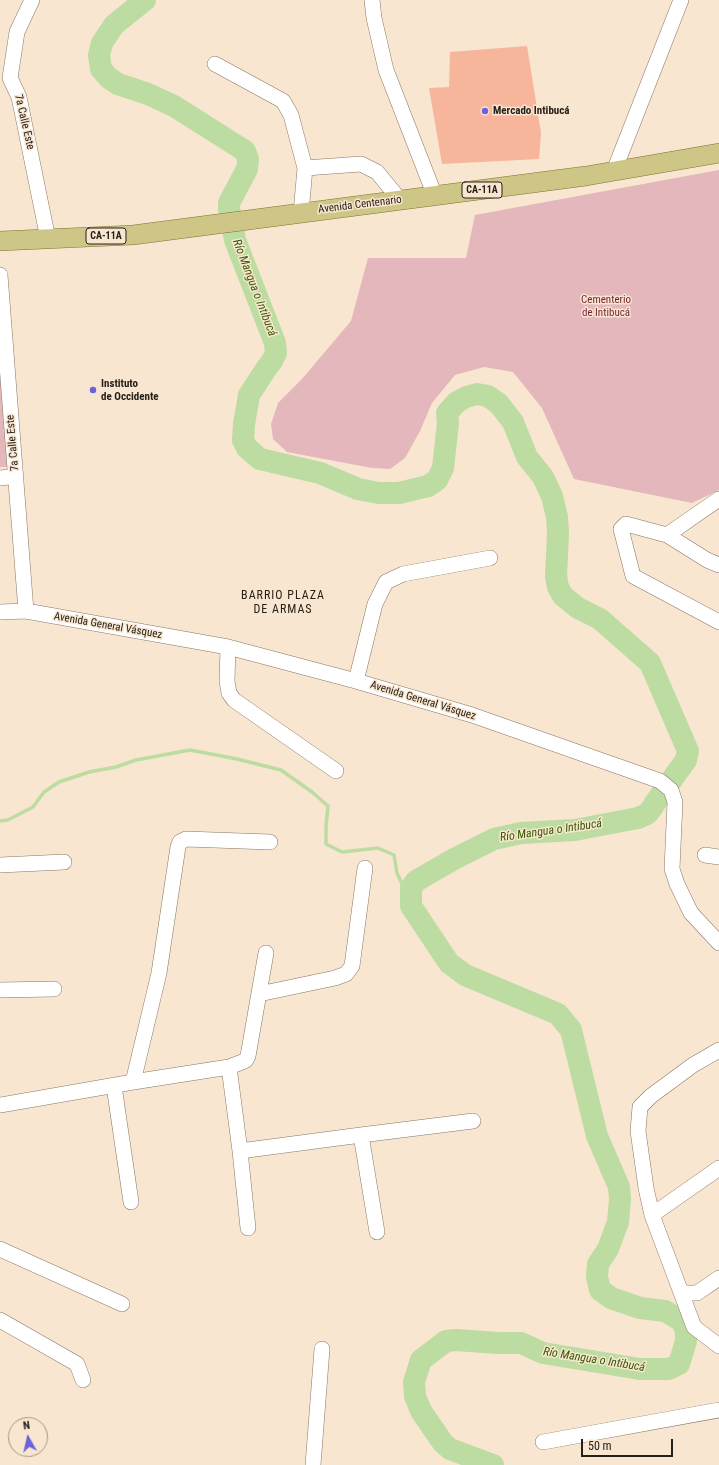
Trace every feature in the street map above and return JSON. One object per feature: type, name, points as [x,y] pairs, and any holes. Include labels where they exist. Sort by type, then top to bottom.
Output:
[{"type":"main road","name":"Avenida Centenario","points":[[0,241],[133,235],[586,176],[719,153]]},
{"type":"street","points":[[5,78],[17,32],[32,0]]},
{"type":"street","points":[[372,0],[374,18],[386,70],[435,196]]},
{"type":"street","points":[[614,171],[681,0]]},
{"type":"street","points":[[215,64],[283,101],[291,115],[305,168],[301,213]]},
{"type":"street","name":"7a Calle Este","points":[[5,78],[19,97],[48,238]]},
{"type":"street","points":[[305,168],[361,164],[378,172],[400,200]]},
{"type":"street","name":"7a Calle Este","points":[[0,275],[26,611]]},
{"type":"street","points":[[0,478],[16,476]]},
{"type":"street","points":[[667,535],[719,499]]},
{"type":"street","points":[[719,565],[707,560],[667,535],[626,524],[621,529],[633,576],[719,622]]},
{"type":"street","points":[[356,681],[375,604],[386,582],[403,574],[490,558]]},
{"type":"street","name":"Avenida General Vásquez","points":[[0,612],[26,611],[228,647],[356,681],[472,715],[666,785],[675,802],[672,869],[677,884],[691,913],[719,943]]},
{"type":"street","points":[[228,647],[227,681],[229,693],[234,700],[336,771]]},
{"type":"street","points":[[133,1082],[159,973],[180,842],[186,839],[270,842]]},
{"type":"street","points":[[0,864],[64,862]]},
{"type":"street","points":[[259,994],[335,978],[346,974],[352,966],[365,868]]},
{"type":"street","points":[[0,1105],[229,1067],[246,1060],[248,1056],[266,952]]},
{"type":"street","points":[[0,990],[54,989]]},
{"type":"street","points":[[719,1050],[693,1065],[651,1096],[640,1107],[638,1131],[646,1188],[652,1215],[694,1327],[719,1346]]},
{"type":"street","points":[[229,1067],[248,1228]]},
{"type":"street","points":[[114,1086],[131,1202]]},
{"type":"street","points":[[240,1151],[361,1134],[473,1121]]},
{"type":"street","points":[[361,1134],[377,1232]]},
{"type":"street","points":[[652,1215],[719,1168]]},
{"type":"street","points":[[0,1249],[122,1304]]},
{"type":"street","points":[[682,1293],[697,1294],[719,1278]]},
{"type":"street","points":[[0,1320],[77,1364],[83,1380]]},
{"type":"street","points":[[313,1465],[322,1349]]},
{"type":"street","points":[[543,1442],[719,1410]]},
{"type":"green space","name":"Cementerio de Intibucá","points":[[719,170],[719,490],[692,503],[574,479],[542,408],[513,372],[484,367],[455,375],[432,403],[420,431],[405,458],[390,469],[372,468],[287,452],[273,439],[271,424],[278,403],[302,379],[351,321],[368,258],[466,258],[475,215]]},
{"type":"green space","points":[[0,353],[8,467],[0,467]]},
{"type":"building","name":"Mercado Intibucá","points":[[527,46],[541,133],[539,159],[442,164],[429,88],[449,87],[450,52]]},
{"type":"waterway","name":"Río Mangua o Intibucá","points":[[145,0],[114,25],[102,43],[99,55],[101,69],[109,78],[118,84],[148,94],[174,106],[245,151],[248,159],[247,169],[229,203],[229,208],[235,240],[275,343],[276,353],[249,395],[243,440],[247,448],[260,459],[320,473],[358,489],[379,493],[399,493],[428,486],[437,480],[443,468],[448,423],[447,413],[457,402],[466,397],[477,394],[488,396],[499,404],[513,422],[527,457],[543,477],[552,496],[557,517],[558,533],[556,576],[558,587],[563,596],[578,608],[600,619],[650,663],[688,751],[686,760],[647,814],[638,818],[575,830],[521,833],[494,839],[454,859],[416,881],[411,888],[411,906],[449,963],[465,975],[558,1014],[571,1030],[597,1136],[619,1187],[620,1199],[618,1222],[608,1249],[598,1264],[597,1277],[600,1290],[611,1298],[640,1308],[665,1311],[682,1321],[686,1331],[686,1341],[679,1364],[669,1369],[640,1369],[543,1353],[521,1343],[456,1340],[446,1341],[421,1360],[414,1382],[415,1396],[421,1411],[443,1443],[450,1449],[493,1465]]},
{"type":"waterway","points":[[0,821],[8,820],[33,807],[44,792],[59,782],[89,772],[116,767],[136,760],[190,750],[237,759],[281,770],[312,792],[328,806],[326,844],[342,852],[378,848],[394,855],[397,873],[402,884],[411,888]]},
{"type":"place","name":"Mercado Intibucá","points":[[485,111]]},
{"type":"place","name":"Instituto de Occidente","points":[[93,390]]},
{"type":"district","name":"BARRIO PLAZA DE ARMAS","points":[[283,603]]}]
